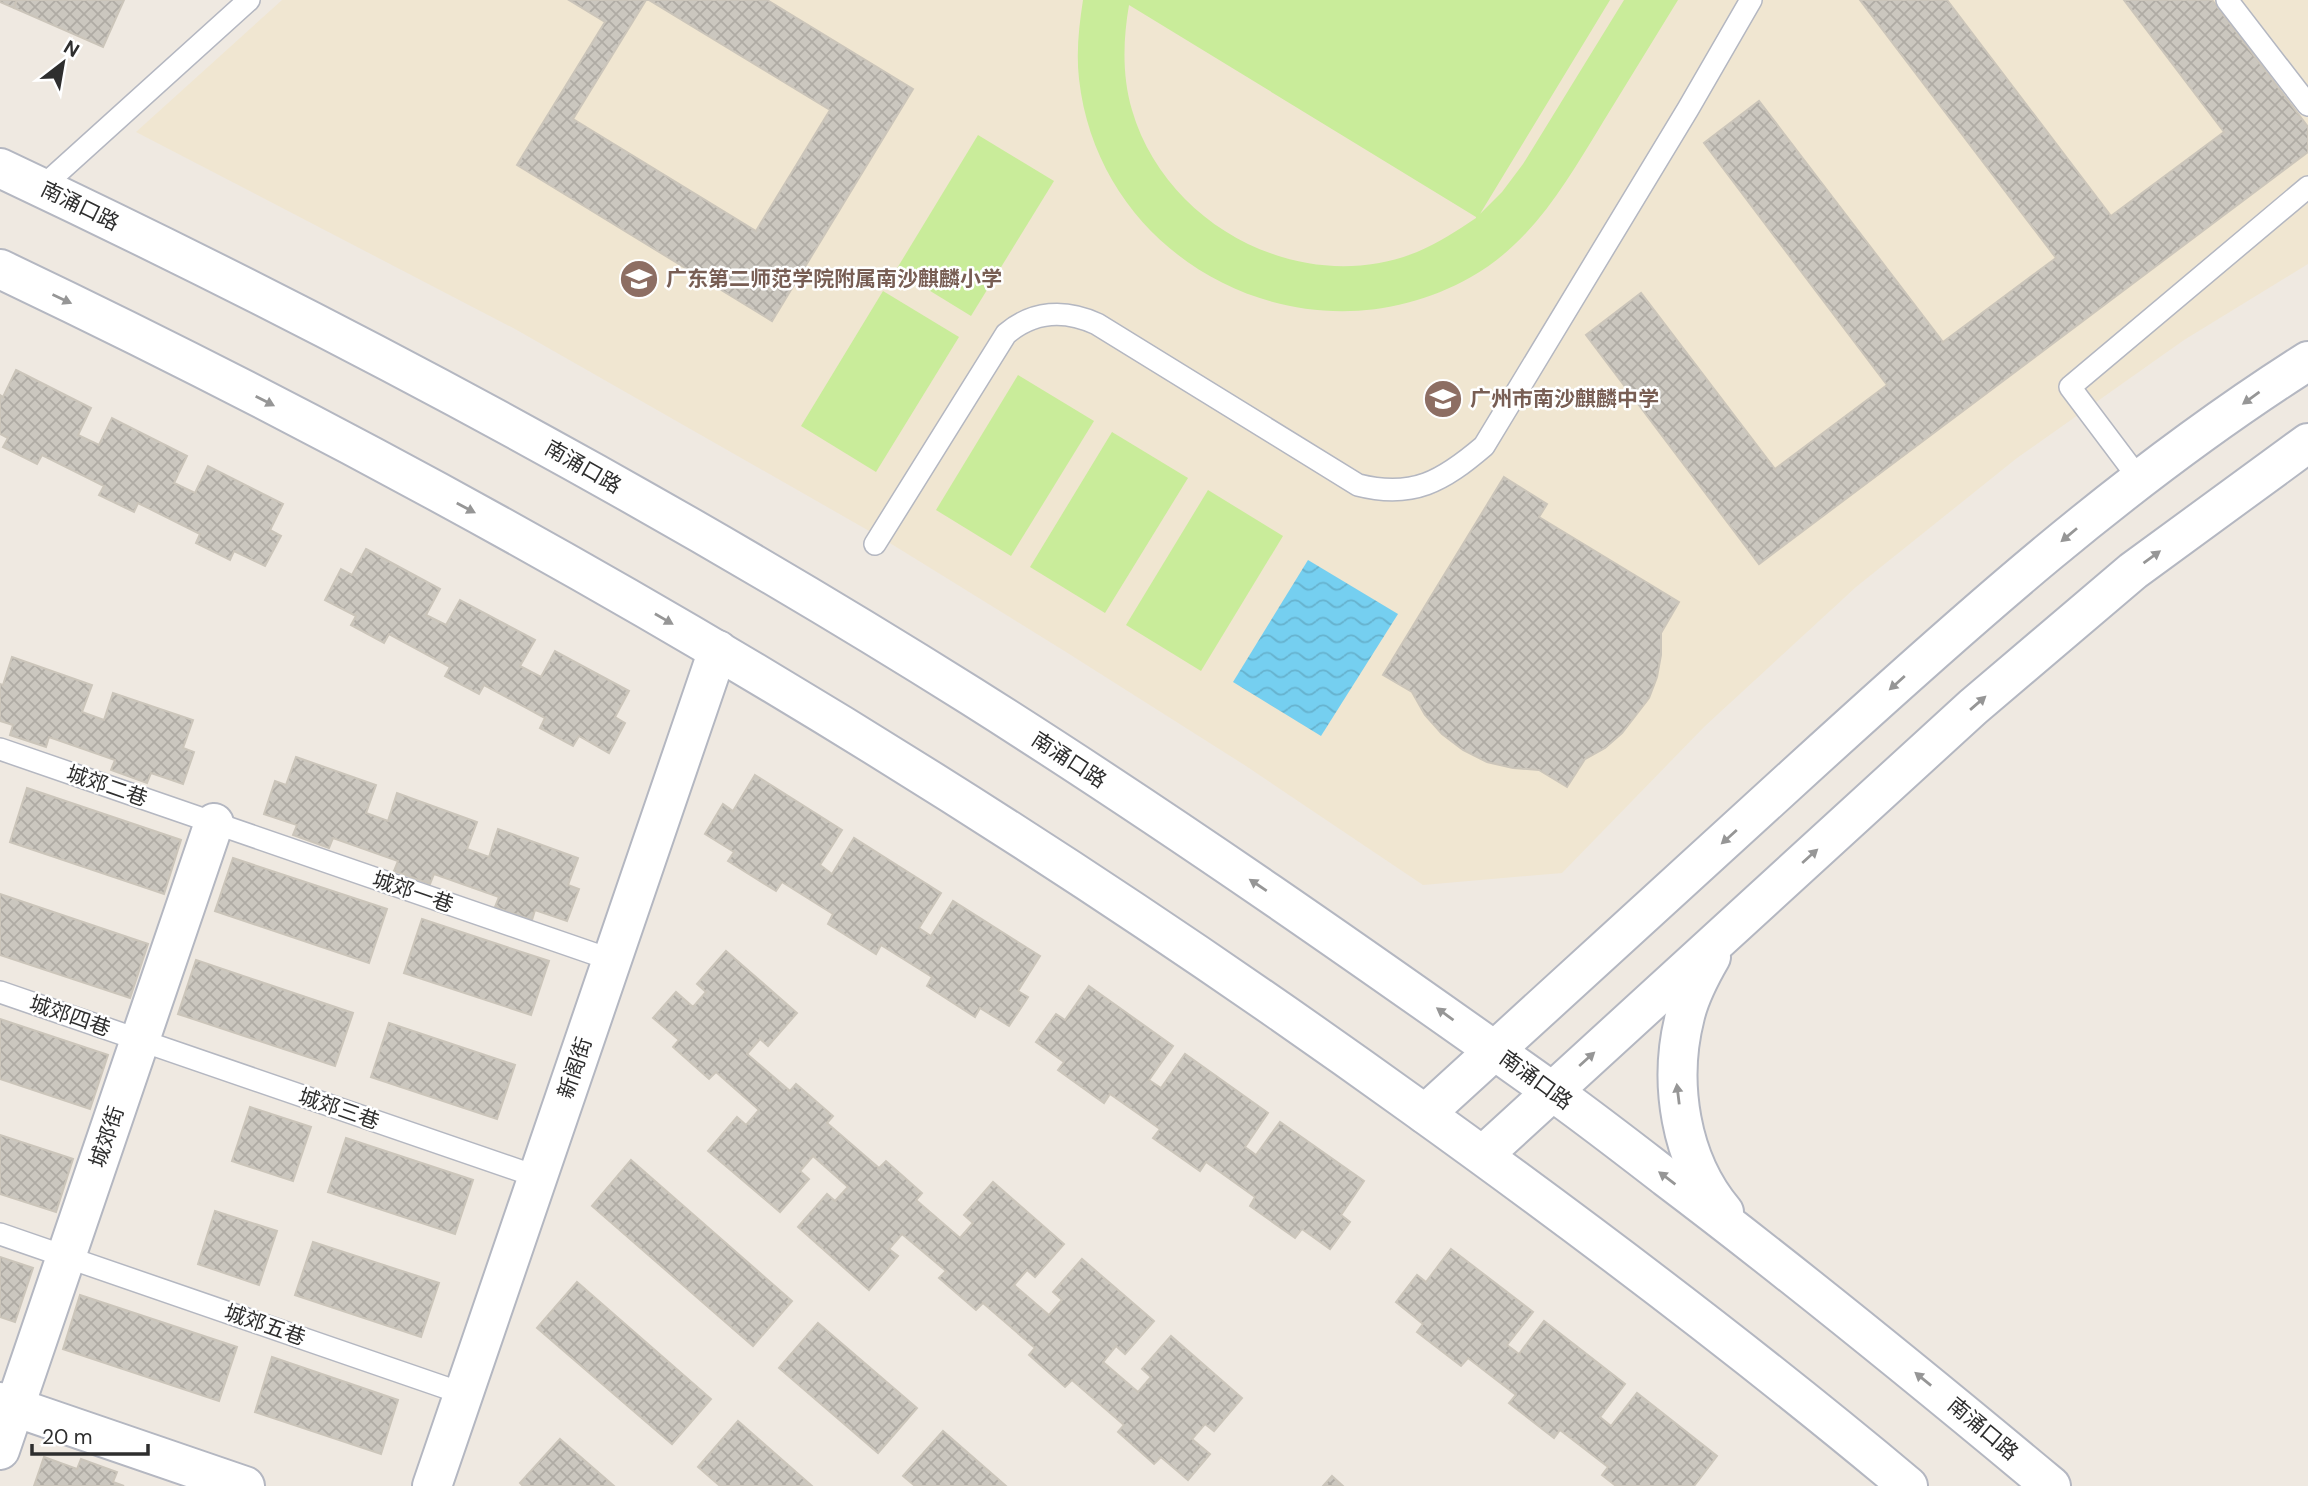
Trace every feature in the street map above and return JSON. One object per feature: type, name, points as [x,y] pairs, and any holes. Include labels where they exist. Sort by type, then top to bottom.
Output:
[{"type":"main road","name":"南涌口路","points":[[0,167],[352,342],[561,454],[766,572],[969,695],[1364,956],[1552,1092],[1768,1255],[2051,1486]]},
{"type":"main road","points":[[0,269],[309,423],[516,535],[718,650],[920,773],[1117,900],[1312,1032],[1483,1155],[1689,1310],[1908,1486]]},
{"type":"main road","points":[[1425,1114],[1927,655],[2090,517],[2262,390],[2308,361]]},
{"type":"main road","points":[[1483,1155],[1973,707],[2133,571],[2308,443]]},
{"type":"main road","name":"新阁街","points":[[432,1486],[718,650]]},
{"type":"main road","name":"城郊街","points":[[0,1450],[7,1404],[66,1257],[214,823]]},
{"type":"main road","points":[[1732,927],[1696,983],[1678,1048],[1677,1082],[1689,1148],[1702,1179],[1720,1208],[1742,1234],[1768,1255]]},
{"type":"main road","points":[[7,1404],[245,1486]]},
{"type":"lane","points":[[42,187],[248,0]]},
{"type":"lane","points":[[875,544],[1006,334],[1020,323],[1050,315],[1080,316],[1097,324],[1357,485],[1396,491],[1431,481],[1455,470],[1484,446],[1751,0]]},
{"type":"lane","points":[[2227,0],[2308,105]]},
{"type":"lane","points":[[2140,480],[2070,387],[2308,187]]},
{"type":"lane","name":"城郊二巷","points":[[0,749],[214,823]]},
{"type":"lane","name":"城郊一巷","points":[[214,823],[612,960]]},
{"type":"lane","name":"城郊四巷","points":[[0,992],[141,1040]]},
{"type":"lane","name":"城郊三巷","points":[[141,1040],[538,1177]]},
{"type":"lane","name":"城郊五巷","points":[[0,1234],[464,1394]]},
{"type":"shaded area","name":"广州市南沙麒麟中学","points":[[282,0],[2308,0],[2308,264],[2184,340],[2017,458],[1856,587],[1705,726],[1562,873],[1423,885],[1246,766],[885,540],[515,329],[136,132]]},
{"type":"green space","points":[[1083,0],[1610,0],[1480,214],[1502,192],[1523,164],[1624,0],[1678,0],[1562,188],[1531,228],[1513,246],[1471,277],[1409,303],[1344,311],[1281,304],[1222,283],[1170,248],[1126,202],[1095,145],[1079,79],[1079,29]],"holes":[[[1129,5],[1476,217],[1455,232],[1417,252],[1373,264],[1329,266],[1286,258],[1245,242],[1207,218],[1175,188],[1149,152],[1132,110],[1126,84],[1125,45]]]},
{"type":"green space","points":[[978,135],[1054,181],[971,316],[896,270]]},
{"type":"green space","points":[[883,291],[959,337],[876,472],[801,426]]},
{"type":"green space","points":[[1018,375],[1094,421],[1011,556],[936,510]]},
{"type":"green space","points":[[1112,432],[1188,478],[1105,613],[1030,567]]},
{"type":"green space","points":[[1208,490],[1283,536],[1201,671],[1126,625]]},
{"type":"water","points":[[1308,560],[1398,614],[1321,736],[1233,682]]},
{"type":"building","points":[[0,0],[17,0],[14,8]]},
{"type":"building","points":[[17,0],[124,0],[103,47],[14,8]]},
{"type":"building","points":[[569,0],[646,0],[573,119],[756,231],[830,110],[649,0],[767,0],[913,89],[772,321],[517,165],[605,22]]},
{"type":"building","points":[[1860,0],[1947,0],[2111,216],[2224,132],[2124,0],[2212,0],[2308,127],[2308,152],[1759,564],[1586,335],[1641,293],[1775,469],[1887,385],[1704,143],[1759,101],[1943,342],[2056,258]]},
{"type":"building","points":[[16,370],[91,408],[78,435],[99,445],[112,418],[187,456],[174,483],[195,493],[208,466],[283,504],[270,530],[281,536],[265,566],[234,551],[230,560],[196,543],[200,534],[138,503],[134,512],[99,495],[104,486],[42,455],[37,464],[3,447],[8,438],[0,434],[0,395],[3,397]]},
{"type":"building","points":[[1504,477],[1547,504],[1539,517],[1679,602],[1661,633],[1657,677],[1649,698],[1622,733],[1605,748],[1585,759],[1567,787],[1539,770],[1487,762],[1463,750],[1442,734],[1425,715],[1412,692],[1383,675]]},
{"type":"building","points":[[366,549],[440,589],[426,615],[446,625],[460,600],[535,640],[520,666],[541,677],[555,651],[629,691],[615,717],[625,723],[609,753],[579,736],[573,746],[540,728],[545,718],[484,685],[479,694],[445,676],[450,667],[389,634],[384,643],[351,625],[356,616],[325,600],[341,569],[352,575]]},
{"type":"building","points":[[12,657],[92,685],[82,712],[104,720],[113,693],[193,720],[183,748],[194,752],[183,784],[151,773],[147,783],[111,770],[115,760],[49,737],[46,747],[10,735],[13,725],[0,721],[0,684],[3,685]]},
{"type":"building","points":[[296,757],[376,785],[366,813],[388,821],[397,793],[477,822],[467,849],[489,857],[498,829],[578,858],[568,885],[579,889],[567,921],[535,910],[532,920],[495,907],[499,897],[434,874],[430,884],[394,871],[398,861],[333,838],[329,848],[293,835],[297,825],[264,814],[275,781],[286,785]]},
{"type":"building","points":[[755,775],[842,830],[820,865],[832,874],[854,838],[941,893],[919,928],[931,936],[953,901],[1040,956],[1018,991],[1028,997],[1009,1026],[980,1008],[975,1017],[927,986],[932,977],[881,945],[876,954],[828,924],[833,914],[782,882],[776,891],[728,861],[734,852],[705,834],[723,804],[733,811]]},
{"type":"building","points":[[27,788],[181,840],[164,894],[10,842]]},
{"type":"building","points":[[233,858],[387,909],[369,963],[215,911]]},
{"type":"building","points":[[0,894],[148,944],[130,998],[0,955]]},
{"type":"building","points":[[422,919],[549,961],[531,1015],[404,973]]},
{"type":"building","points":[[726,951],[797,1013],[768,1046],[760,1039],[747,1054],[790,1091],[796,1084],[833,1116],[827,1123],[879,1168],[886,1161],[922,1193],[916,1200],[960,1238],[973,1223],[964,1215],[993,1182],[1064,1244],[1035,1277],[1027,1270],[1014,1285],[1049,1315],[1062,1300],[1053,1292],[1082,1259],[1154,1321],[1125,1354],[1116,1346],[1103,1362],[1138,1392],[1151,1377],[1142,1369],[1171,1336],[1242,1398],[1214,1431],[1205,1424],[1192,1439],[1210,1454],[1188,1480],[1161,1457],[1154,1464],[1118,1432],[1124,1425],[1072,1380],[1065,1387],[1029,1355],[1035,1348],[983,1303],[976,1310],[939,1278],[946,1271],[902,1234],[889,1249],[898,1256],[869,1290],[798,1227],[827,1194],[835,1201],[848,1187],[813,1156],[800,1171],[809,1179],[780,1212],[708,1151],[737,1117],[746,1125],[759,1110],[716,1072],[709,1079],[673,1047],[679,1040],[653,1018],[676,992],[693,1007],[706,992],[697,984]]},
{"type":"building","points":[[196,960],[353,1013],[335,1066],[178,1014]]},
{"type":"building","points":[[1089,986],[1173,1046],[1149,1080],[1161,1088],[1185,1054],[1268,1113],[1245,1147],[1256,1155],[1280,1122],[1364,1181],[1341,1215],[1350,1222],[1330,1249],[1302,1229],[1295,1238],[1250,1206],[1255,1197],[1206,1162],[1200,1171],[1153,1138],[1160,1129],[1110,1094],[1104,1103],[1058,1070],[1064,1062],[1036,1042],[1056,1014],[1065,1020]]},
{"type":"building","points":[[0,1019],[108,1055],[90,1109],[0,1079]]},
{"type":"building","points":[[389,1023],[515,1065],[497,1119],[371,1077]]},
{"type":"building","points":[[250,1107],[311,1127],[293,1181],[232,1161]]},
{"type":"building","points":[[0,1135],[73,1159],[56,1212],[0,1194]]},
{"type":"building","points":[[346,1138],[473,1180],[455,1234],[328,1192]]},
{"type":"building","points":[[631,1160],[792,1301],[753,1346],[592,1206]]},
{"type":"building","points":[[215,1211],[277,1231],[259,1285],[198,1264]]},
{"type":"building","points":[[313,1242],[439,1283],[421,1337],[295,1295]]},
{"type":"building","points":[[1451,1249],[1533,1312],[1507,1345],[1519,1354],[1544,1321],[1625,1384],[1600,1417],[1611,1426],[1637,1393],[1717,1456],[1694,1486],[1616,1486],[1602,1475],[1608,1467],[1560,1430],[1554,1438],[1509,1403],[1516,1395],[1468,1358],[1461,1366],[1417,1332],[1423,1324],[1396,1302],[1417,1275],[1426,1282]]},
{"type":"building","points":[[0,1257],[33,1268],[15,1322],[0,1317]]},
{"type":"building","points":[[577,1282],[711,1399],[672,1444],[537,1328]]},
{"type":"building","points":[[80,1295],[237,1347],[219,1401],[63,1349]]},
{"type":"building","points":[[818,1323],[917,1408],[878,1453],[779,1368]]},
{"type":"building","points":[[272,1357],[398,1400],[381,1454],[255,1412]]},
{"type":"building","points":[[738,1421],[812,1486],[720,1486],[698,1467]]},
{"type":"building","points":[[943,1431],[1006,1486],[915,1486],[903,1476]]},
{"type":"building","points":[[560,1439],[614,1486],[523,1486],[520,1483]]},
{"type":"building","points":[[44,1457],[77,1469],[81,1459],[117,1472],[113,1482],[124,1486],[34,1486]]},
{"type":"building","points":[[1332,1476],[1343,1486],[1323,1486]]},
{"type":"place","name":"广东第二师范学院附属南沙麒麟小学","points":[[639,279]]},
{"type":"place","name":"广州市南沙麒麟中学","points":[[1443,399]]}]
